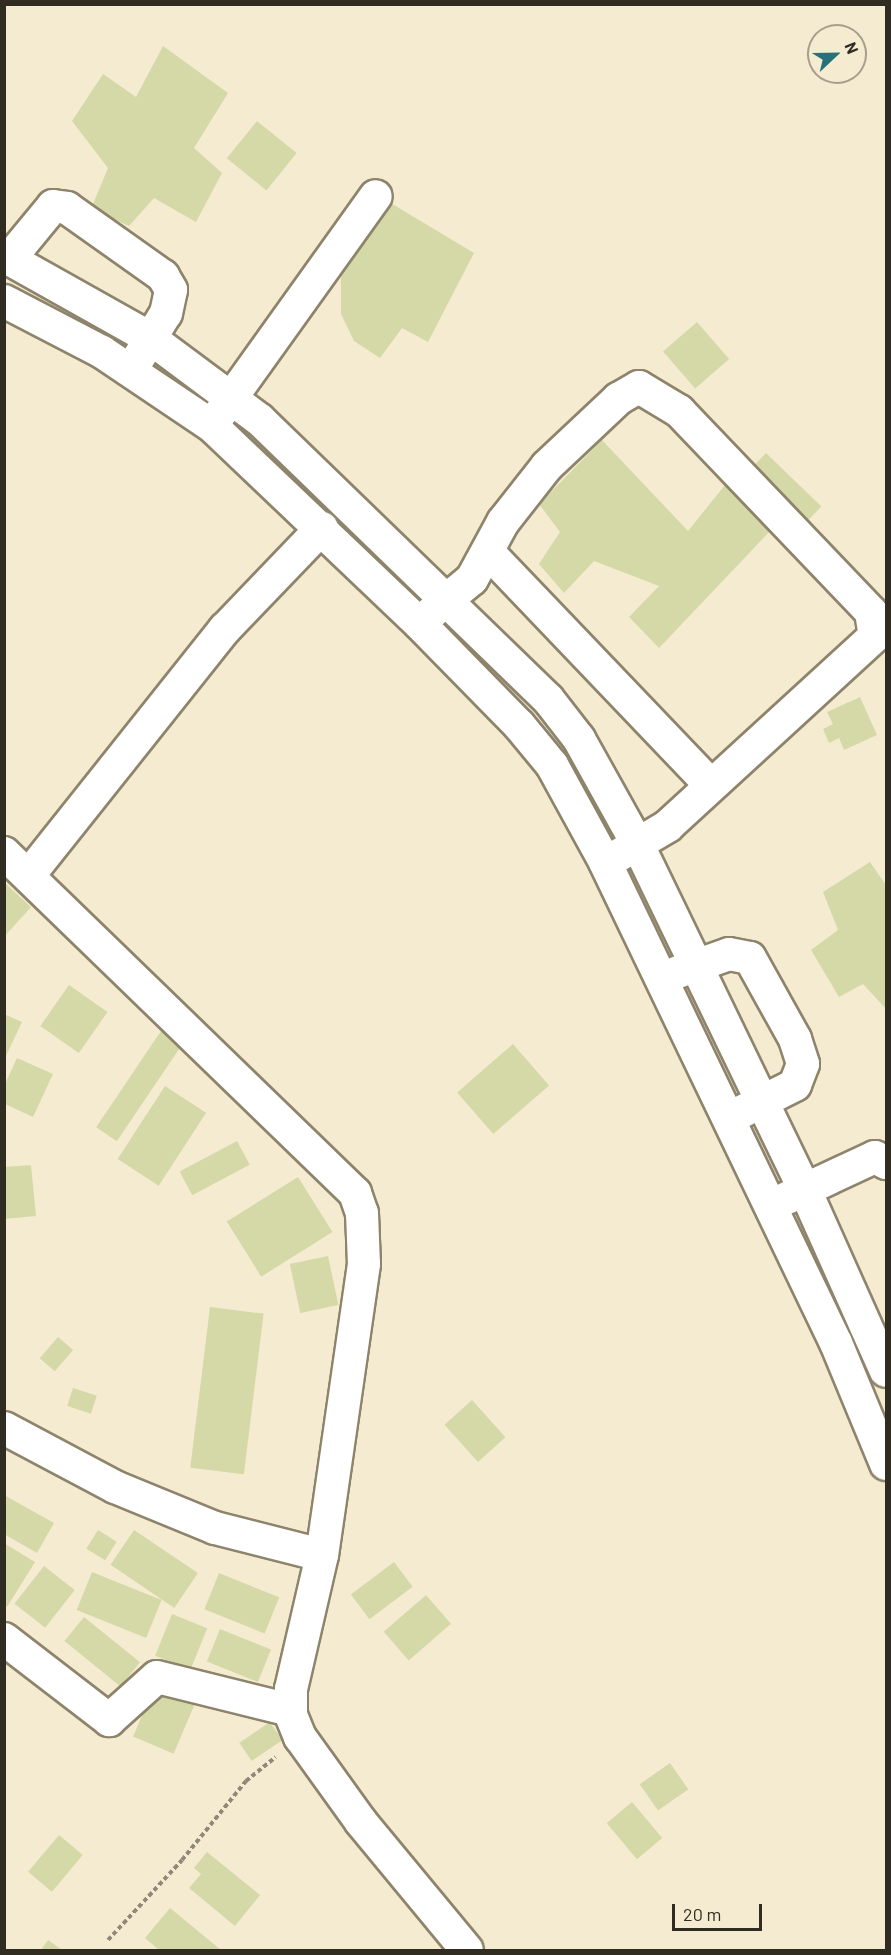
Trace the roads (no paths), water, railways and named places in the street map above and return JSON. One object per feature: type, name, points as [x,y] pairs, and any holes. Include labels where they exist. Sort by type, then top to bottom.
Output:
[{"type":"street","points":[[212,426],[376,196]]},
{"type":"street","points":[[132,370],[150,338],[166,313],[171,290],[163,276],[67,208],[53,206],[44,212],[8,257],[150,338],[232,397],[302,459],[448,600],[548,699],[579,739],[639,847],[761,1103],[877,1323],[886,1371]]},
{"type":"street","points":[[4,301],[132,370],[212,426],[278,484],[419,623],[519,725],[552,765],[605,862],[836,1343],[877,1416],[886,1464]]},
{"type":"street","points":[[419,623],[472,579],[489,553],[503,522],[547,466],[629,391],[646,387],[679,411],[871,612],[876,624],[874,636],[711,785],[639,847],[605,862]]},
{"type":"street","points":[[278,484],[302,459]]},
{"type":"street","points":[[29,875],[225,629],[322,528]]},
{"type":"street","points":[[489,553],[711,785]]},
{"type":"street","points":[[4,853],[355,1193],[362,1213],[364,1264],[295,1723]]},
{"type":"street","points":[[661,981],[695,963],[729,954],[750,958],[795,1039],[803,1064],[795,1085],[727,1119]]},
{"type":"street","points":[[769,1205],[875,1157],[886,1163]]},
{"type":"street","points":[[836,1343],[877,1323]]},
{"type":"street","points":[[4,1428],[115,1487],[175,1512],[270,1545],[321,1555]]},
{"type":"street","points":[[4,1639],[99,1717],[109,1720],[157,1677],[295,1723],[361,1822],[467,1950]]}]
